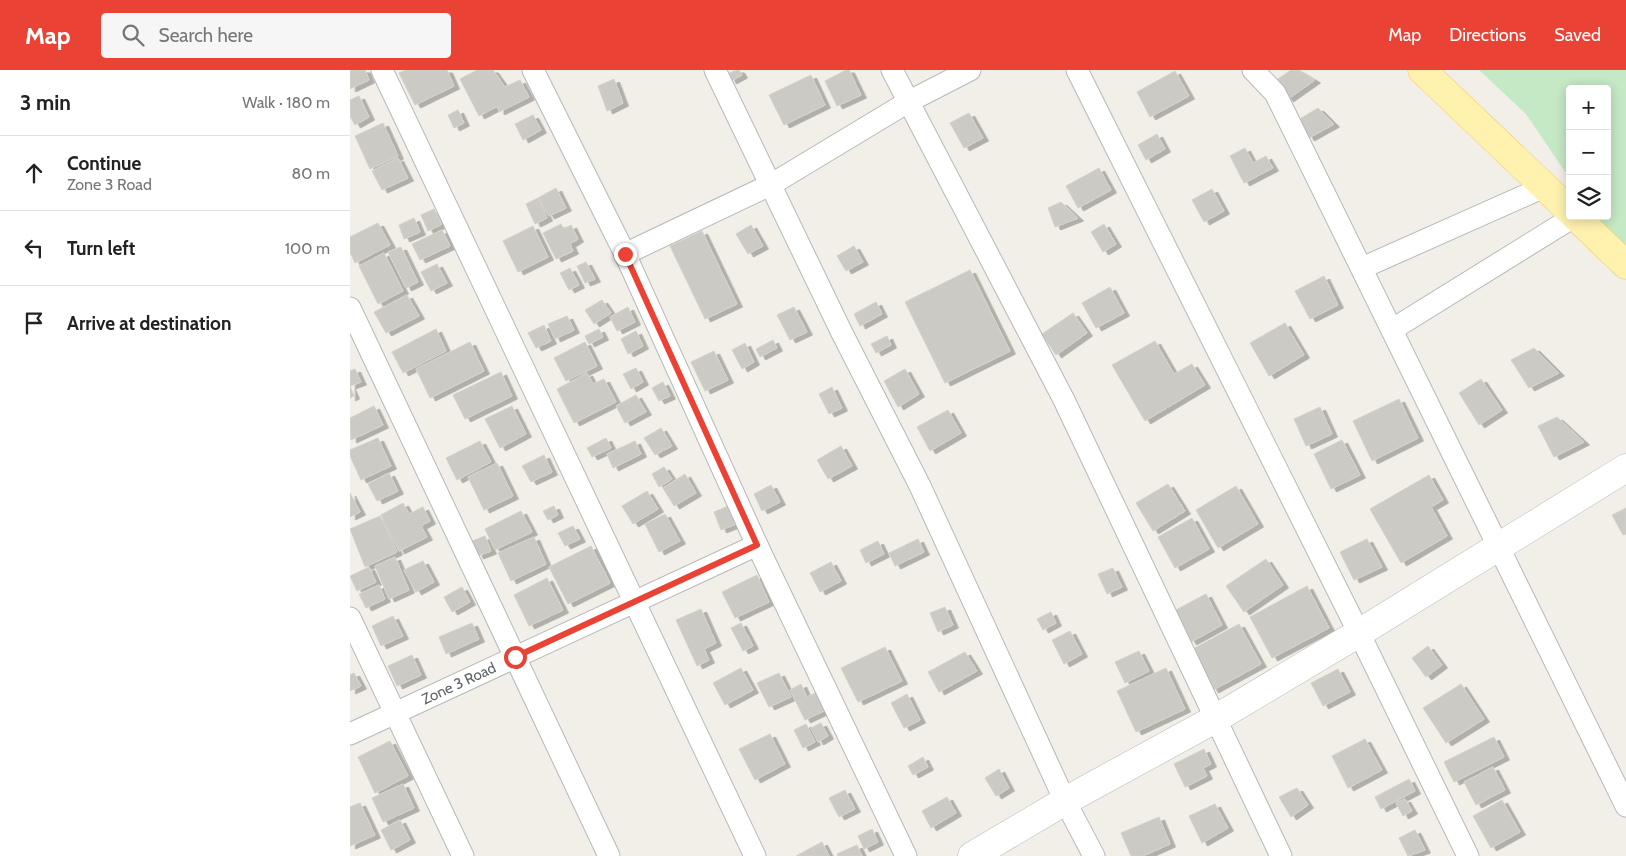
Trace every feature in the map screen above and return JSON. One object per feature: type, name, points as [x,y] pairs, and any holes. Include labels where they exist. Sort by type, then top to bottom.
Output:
[{"type":"main road","points":[[1422,70],[1566,207]]},
{"type":"main road","points":[[1579,220],[1626,264]]},
{"type":"street","points":[[382,70],[755,856]]},
{"type":"street","points":[[533,70],[625,254],[757,545],[906,856]]},
{"type":"street","points":[[715,70],[772,184],[841,331],[920,486],[1065,801],[1094,856]]},
{"type":"street","points":[[892,70],[1064,400],[1281,856]]},
{"type":"street","points":[[625,254],[772,184],[908,102],[970,70]]},
{"type":"street","points":[[1077,70],[1359,633],[1468,856]]},
{"type":"street","points":[[1253,70],[1275,93],[1393,329],[1497,548],[1626,806]]},
{"type":"street","points":[[1362,268],[1544,186]]},
{"type":"street","points":[[1393,329],[1569,220]]},
{"type":"street","points":[[350,308],[609,856]]},
{"type":"street","points":[[972,856],[1065,801],[1215,719],[1359,633],[1626,468]]},
{"type":"street","name":"Zone 3 Road","points":[[350,734],[757,545]]},
{"type":"street","points":[[350,618],[462,856]]},
{"type":"green space","points":[[1479,70],[1626,70],[1626,252],[1608,234],[1598,220],[1611,220],[1611,85],[1566,85],[1566,173],[1526,114]]},
{"type":"building","points":[[350,70],[365,70],[369,80],[350,89]]},
{"type":"building","points":[[406,70],[447,70],[454,86],[415,105],[399,73]]},
{"type":"building","points":[[477,70],[493,70],[505,87],[520,80],[529,97],[499,112],[498,106],[479,116],[460,79]]},
{"type":"building","points":[[739,70],[742,75],[731,81],[728,74]]},
{"type":"building","points":[[849,70],[861,95],[837,106],[825,81]]},
{"type":"building","points":[[1291,70],[1299,70],[1315,80],[1288,99],[1275,81]]},
{"type":"building","points":[[1175,71],[1189,96],[1150,117],[1137,92]]},
{"type":"building","points":[[811,75],[825,105],[784,125],[769,95]]},
{"type":"building","points":[[614,79],[623,103],[607,111],[598,86]]},
{"type":"building","points":[[359,96],[369,117],[355,125],[350,116],[350,100]]},
{"type":"building","points":[[1318,108],[1334,124],[1309,138],[1298,120]]},
{"type":"building","points":[[458,110],[464,123],[454,128],[448,115]]},
{"type":"building","points":[[969,113],[983,138],[964,148],[950,123]]},
{"type":"building","points":[[533,115],[541,130],[523,140],[515,124]]},
{"type":"building","points":[[383,123],[398,156],[370,169],[355,136]]},
{"type":"building","points":[[1157,134],[1165,149],[1146,160],[1138,145]]},
{"type":"building","points":[[1245,148],[1253,163],[1266,156],[1273,168],[1244,183],[1230,156]]},
{"type":"building","points":[[398,158],[408,178],[382,190],[372,171]]},
{"type":"building","points":[[1099,168],[1111,190],[1078,208],[1066,186]]},
{"type":"building","points":[[556,188],[566,208],[549,216],[538,198]]},
{"type":"building","points":[[1212,189],[1224,211],[1204,222],[1192,200]]},
{"type":"building","points":[[538,198],[547,218],[535,224],[526,204]]},
{"type":"building","points":[[1061,202],[1078,218],[1055,227],[1048,208]]},
{"type":"building","points":[[434,209],[442,224],[428,231],[421,215]]},
{"type":"building","points":[[414,218],[420,232],[404,239],[399,225]]},
{"type":"building","points":[[378,223],[390,245],[355,263],[350,252],[350,237]]},
{"type":"building","points":[[561,224],[564,229],[571,225],[578,239],[570,244],[573,251],[556,259],[543,233]]},
{"type":"building","points":[[1104,224],[1116,244],[1103,252],[1091,232]]},
{"type":"building","points":[[751,225],[763,246],[748,254],[736,234]]},
{"type":"building","points":[[533,226],[548,257],[518,272],[503,241]]},
{"type":"building","points":[[442,230],[450,246],[420,260],[412,244]]},
{"type":"building","points":[[702,231],[737,304],[705,319],[670,246]]},
{"type":"building","points":[[854,246],[863,262],[846,271],[837,256]]},
{"type":"building","points":[[401,247],[418,282],[406,288],[388,252]]},
{"type":"building","points":[[384,253],[403,291],[378,304],[359,266]]},
{"type":"building","points":[[586,262],[595,279],[585,283],[577,266]]},
{"type":"building","points":[[437,264],[447,283],[431,291],[421,272]]},
{"type":"building","points":[[570,268],[579,285],[569,290],[560,273]]},
{"type":"building","points":[[970,270],[1010,351],[945,383],[905,302]]},
{"type":"building","points":[[1324,276],[1338,305],[1310,319],[1295,291]]},
{"type":"building","points":[[1110,287],[1124,313],[1096,328],[1082,303]]},
{"type":"building","points":[[407,295],[419,316],[386,333],[374,312]]},
{"type":"building","points":[[602,300],[611,313],[594,324],[585,310]]},
{"type":"building","points":[[876,302],[882,314],[860,326],[854,314]]},
{"type":"building","points":[[628,307],[635,322],[617,331],[610,317]]},
{"type":"building","points":[[794,307],[807,332],[790,340],[777,315]]},
{"type":"building","points":[[1073,313],[1087,333],[1056,355],[1042,334]]},
{"type":"building","points":[[567,316],[574,330],[555,339],[548,324]]},
{"type":"building","points":[[1285,323],[1304,355],[1269,376],[1250,343]]},
{"type":"building","points":[[544,325],[551,341],[536,348],[528,333]]},
{"type":"building","points":[[436,329],[446,351],[403,373],[392,352]]},
{"type":"building","points":[[599,329],[603,337],[589,344],[585,336]]},
{"type":"building","points":[[636,331],[643,346],[628,354],[621,339]]},
{"type":"building","points":[[887,336],[891,345],[876,353],[871,344]]},
{"type":"building","points":[[773,340],[777,348],[760,357],[756,349]]},
{"type":"building","points":[[1155,341],[1174,374],[1192,364],[1205,385],[1145,421],[1112,365]]},
{"type":"building","points":[[470,342],[484,371],[430,398],[416,369]]},
{"type":"building","points":[[585,342],[597,366],[566,381],[554,358]]},
{"type":"building","points":[[745,343],[754,362],[742,369],[732,350]]},
{"type":"building","points":[[1534,348],[1559,373],[1529,388],[1511,360]]},
{"type":"building","points":[[714,351],[728,380],[705,391],[691,362]]},
{"type":"building","points":[[636,368],[643,382],[631,389],[623,374]]},
{"type":"building","points":[[355,369],[361,382],[350,386],[350,371]]},
{"type":"building","points":[[905,369],[919,394],[898,407],[884,381]]},
{"type":"building","points":[[501,372],[512,396],[465,419],[453,395]]},
{"type":"building","points":[[587,373],[593,384],[604,379],[616,402],[574,423],[557,389]]},
{"type":"building","points":[[1481,379],[1502,410],[1479,425],[1459,393]]},
{"type":"building","points":[[663,382],[670,396],[659,401],[652,388]]},
{"type":"building","points":[[350,386],[354,396],[350,398]]},
{"type":"building","points":[[832,387],[842,408],[829,414],[819,394]]},
{"type":"building","points":[[636,395],[646,412],[625,423],[616,406]]},
{"type":"building","points":[[1399,399],[1418,438],[1372,461],[1353,421]]},
{"type":"building","points":[[374,406],[383,425],[351,440],[350,418]]},
{"type":"building","points":[[512,406],[526,434],[500,448],[485,419]]},
{"type":"building","points":[[1320,407],[1332,434],[1306,446],[1294,419]]},
{"type":"building","points":[[948,410],[961,433],[930,451],[917,427]]},
{"type":"building","points":[[1557,417],[1584,442],[1554,457],[1538,426]]},
{"type":"building","points":[[661,428],[672,446],[655,455],[644,438]]},
{"type":"building","points":[[378,438],[391,466],[361,480],[350,456],[350,450]]},
{"type":"building","points":[[606,438],[611,448],[592,457],[587,448]]},
{"type":"building","points":[[1342,440],[1360,475],[1331,489],[1314,454]]},
{"type":"building","points":[[480,441],[491,462],[457,480],[446,458]]},
{"type":"building","points":[[635,441],[641,454],[613,468],[607,454]]},
{"type":"building","points":[[841,446],[852,466],[828,479],[817,460]]},
{"type":"building","points":[[544,455],[552,472],[531,482],[522,466]]},
{"type":"building","points":[[497,463],[513,496],[484,510],[468,477]]},
{"type":"building","points":[[664,467],[672,479],[659,487],[652,474]]},
{"type":"building","points":[[389,473],[398,491],[377,501],[368,484]]},
{"type":"building","points":[[685,474],[696,493],[674,506],[663,488]]},
{"type":"building","points":[[1429,475],[1443,500],[1431,507],[1447,536],[1401,563],[1370,509]]},
{"type":"building","points":[[1168,484],[1185,511],[1153,531],[1136,503]]},
{"type":"building","points":[[771,485],[780,502],[762,511],[754,494]]},
{"type":"building","points":[[1236,486],[1258,524],[1218,548],[1196,510]]},
{"type":"building","points":[[647,491],[658,509],[633,524],[622,506]]},
{"type":"building","points":[[350,493],[360,512],[350,517]]},
{"type":"building","points":[[403,503],[409,514],[423,507],[430,521],[421,526],[427,537],[399,551],[381,515]]},
{"type":"building","points":[[554,506],[558,515],[548,520],[543,511]]},
{"type":"building","points":[[728,506],[736,524],[721,530],[714,512]]},
{"type":"building","points":[[1626,508],[1626,534],[1623,535],[1612,515]]},
{"type":"building","points":[[521,511],[532,532],[495,550],[485,529]]},
{"type":"building","points":[[665,514],[680,541],[659,552],[645,524]]},
{"type":"building","points":[[380,516],[397,552],[365,567],[350,529]]},
{"type":"building","points":[[1192,518],[1209,549],[1175,568],[1158,537]]},
{"type":"building","points":[[573,526],[580,539],[565,546],[558,533]]},
{"type":"building","points":[[485,536],[491,551],[478,556],[472,541]]},
{"type":"building","points":[[534,537],[546,564],[511,581],[498,553]]},
{"type":"building","points":[[918,539],[924,552],[895,566],[889,553]]},
{"type":"building","points":[[1367,539],[1382,567],[1354,580],[1340,552]]},
{"type":"building","points":[[878,541],[884,554],[866,563],[860,550]]},
{"type":"building","points":[[591,546],[610,583],[568,604],[549,567]]},
{"type":"building","points":[[395,557],[409,590],[389,599],[375,566]]},
{"type":"building","points":[[1266,559],[1283,585],[1244,612],[1226,586]]},
{"type":"building","points":[[423,561],[434,582],[416,592],[404,570]]},
{"type":"building","points":[[831,562],[841,581],[820,592],[810,573]]},
{"type":"building","points":[[369,567],[376,582],[357,591],[350,576]]},
{"type":"building","points":[[1113,568],[1122,587],[1107,594],[1098,574]]},
{"type":"building","points":[[757,575],[769,602],[735,618],[722,592]]},
{"type":"building","points":[[547,578],[563,610],[529,626],[514,595]]},
{"type":"building","points":[[379,585],[385,599],[366,608],[359,594]]},
{"type":"building","points":[[1307,586],[1329,628],[1272,658],[1250,617]]},
{"type":"building","points":[[462,587],[470,602],[452,612],[444,597]]},
{"type":"building","points":[[1206,594],[1222,625],[1191,642],[1174,611]]},
{"type":"building","points":[[945,607],[953,625],[938,632],[930,613]]},
{"type":"building","points":[[701,609],[716,643],[704,649],[709,660],[697,666],[676,620]]},
{"type":"building","points":[[1051,612],[1056,623],[1043,630],[1037,619]]},
{"type":"building","points":[[393,616],[403,636],[381,646],[372,626]]},
{"type":"building","points":[[472,623],[479,639],[446,654],[439,637]]},
{"type":"building","points":[[741,623],[753,646],[743,651],[731,628]]},
{"type":"building","points":[[1239,624],[1261,664],[1213,690],[1191,650]]},
{"type":"building","points":[[1070,631],[1082,654],[1064,664],[1052,640]]},
{"type":"building","points":[[1428,646],[1442,665],[1426,677],[1412,658]]},
{"type":"building","points":[[885,647],[902,681],[858,702],[841,668]]},
{"type":"building","points":[[1139,651],[1149,671],[1125,683],[1115,662]]},
{"type":"building","points":[[965,652],[977,671],[939,692],[928,672]]},
{"type":"building","points":[[412,655],[421,675],[397,686],[388,666]]},
{"type":"building","points":[[741,668],[753,690],[725,705],[713,683]]},
{"type":"building","points":[[1166,668],[1185,709],[1136,732],[1117,691]]},
{"type":"building","points":[[1338,669],[1350,692],[1323,706],[1311,683]]},
{"type":"building","points":[[354,673],[361,686],[350,691],[350,675]]},
{"type":"building","points":[[779,673],[791,697],[769,707],[757,683]]},
{"type":"building","points":[[801,684],[807,697],[821,690],[830,708],[805,720],[790,690]]},
{"type":"building","points":[[1461,684],[1484,719],[1446,743],[1423,708]]},
{"type":"building","points":[[907,694],[920,720],[904,728],[891,703]]},
{"type":"building","points":[[821,723],[828,736],[818,742],[811,728]]},
{"type":"building","points":[[806,724],[815,742],[803,748],[794,730]]},
{"type":"building","points":[[770,734],[785,764],[755,780],[739,749]]},
{"type":"building","points":[[1494,737],[1504,757],[1454,782],[1444,762]]},
{"type":"building","points":[[1365,739],[1382,770],[1348,788],[1332,756]]},
{"type":"building","points":[[390,741],[408,776],[375,793],[358,757]]},
{"type":"building","points":[[1204,749],[1211,764],[1203,768],[1207,776],[1185,787],[1174,764]]},
{"type":"building","points":[[923,757],[928,767],[913,775],[908,766]]},
{"type":"building","points":[[1493,767],[1505,790],[1476,805],[1464,782]]},
{"type":"building","points":[[999,769],[1009,788],[996,796],[985,778]]},
{"type":"building","points":[[1409,779],[1415,791],[1381,809],[1375,797]]},
{"type":"building","points":[[403,784],[414,808],[383,822],[372,798]]},
{"type":"building","points":[[1297,788],[1308,805],[1291,817],[1279,797]]},
{"type":"building","points":[[845,790],[855,809],[839,817],[829,798]]},
{"type":"building","points":[[947,797],[956,813],[931,828],[922,811]]},
{"type":"building","points":[[1405,799],[1412,811],[1403,816],[1396,803]]},
{"type":"building","points":[[1502,800],[1520,832],[1491,848],[1473,816]]},
{"type":"building","points":[[360,803],[375,835],[350,846],[350,807]]},
{"type":"building","points":[[1215,804],[1228,828],[1202,843],[1189,816]]},
{"type":"building","points":[[1159,817],[1170,844],[1143,856],[1131,856],[1121,833]]},
{"type":"building","points":[[400,820],[410,840],[391,850],[381,830]]},
{"type":"building","points":[[872,829],[878,842],[864,849],[858,836]]},
{"type":"building","points":[[1415,830],[1425,850],[1408,856],[1399,838]]},
{"type":"building","points":[[822,842],[829,856],[796,856]]},
{"type":"building","points":[[857,845],[862,856],[838,856],[837,854]]},
{"type":"route","points":[[515,657],[757,545],[625,254]]}]
